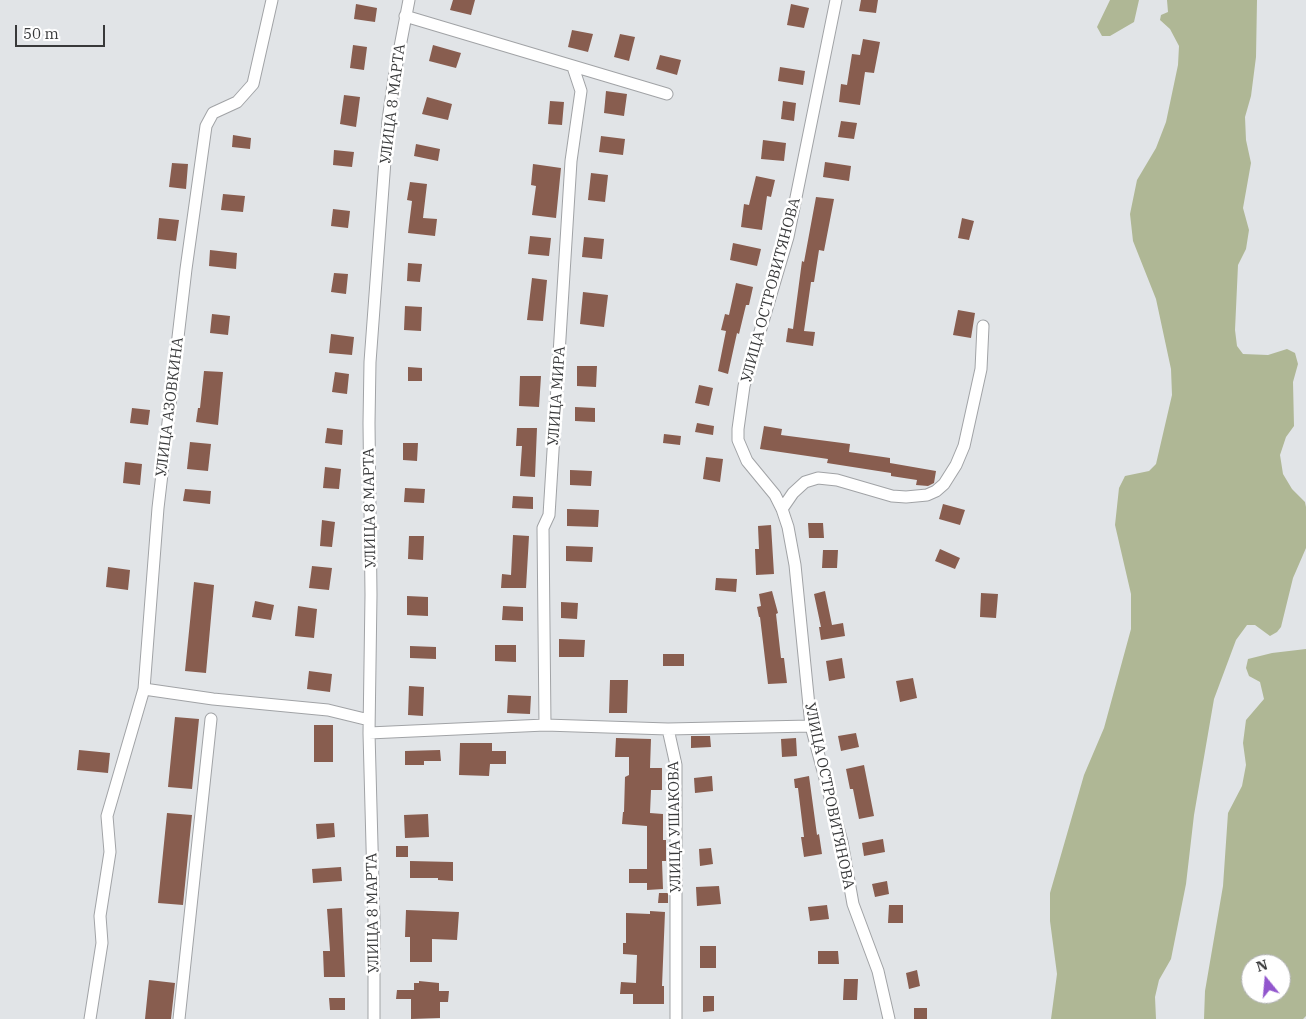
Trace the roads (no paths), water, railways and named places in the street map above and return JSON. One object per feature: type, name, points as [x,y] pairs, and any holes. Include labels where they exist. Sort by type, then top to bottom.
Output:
[{"type":"street","name":"УЛИЦА АЗОВКИНА","points":[[90,1019],[102,943],[100,916],[110,852],[107,816],[144,689],[159,498],[186,269],[206,126],[213,113],[237,102],[253,84],[272,0]]},
{"type":"street","name":"УЛИЦА 8 МАРТА","points":[[374,1019],[374,920],[369,733],[371,595],[370,362],[388,120],[409,0]]},
{"type":"street","name":"УЛИЦА ОСТРОВИТЯНОВА","points":[[836,0],[788,237],[744,386],[738,440],[747,461],[767,483],[782,509],[792,547],[811,726],[837,821],[853,904],[878,971],[889,1019]]},
{"type":"street","points":[[405,16],[668,94]]},
{"type":"street","name":"УЛИЦА МИРА","points":[[545,725],[543,528],[549,515],[571,161],[581,91],[573,67]]},
{"type":"street","points":[[782,509],[793,493],[805,482],[818,478],[837,480],[892,496],[906,497],[927,495],[936,491],[944,484],[956,465],[964,446],[981,369],[983,326]]},
{"type":"street","points":[[144,689],[213,699],[328,710],[369,720]]},
{"type":"street","points":[[179,1019],[211,720]]},
{"type":"street","points":[[369,733],[545,725],[668,729],[811,726]]},
{"type":"street","name":"УЛИЦА УШАКОВА","points":[[668,729],[676,765],[676,1019]]}]
